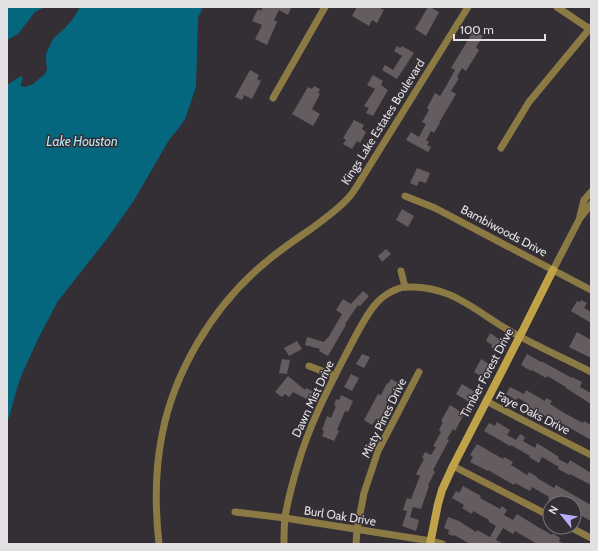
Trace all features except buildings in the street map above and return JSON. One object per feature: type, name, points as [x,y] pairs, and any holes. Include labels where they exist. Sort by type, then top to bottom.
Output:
[{"type":"street","points":[[273,98],[325,7]]},
{"type":"street","name":"Kings Lake Estates Boulevard","points":[[159,544],[157,528],[157,490],[162,435],[167,414],[175,392],[183,371],[195,348],[224,305],[259,268],[324,219],[350,196],[468,7]]},
{"type":"street","points":[[501,148],[529,102],[590,28],[557,7]]},
{"type":"street","points":[[580,218],[584,200],[591,192]]},
{"type":"street","name":"Bambiwoods Drive","points":[[405,196],[435,208],[591,290]]},
{"type":"street","points":[[580,218],[591,204]]},
{"type":"street","name":"Timber Forest Drive","points":[[431,542],[438,504],[452,466],[580,218]]},
{"type":"street","points":[[401,271],[405,287],[436,289],[446,292],[469,304],[520,336],[591,372]]},
{"type":"street","name":"Dawn Mist Drive","points":[[284,544],[285,518],[298,464],[317,413],[367,316],[374,306],[387,294],[405,287]]},
{"type":"street","points":[[309,366],[335,376]]},
{"type":"street","name":"Misty Pines Drive","points":[[356,544],[364,493],[378,451],[419,372]]},
{"type":"street","name":"Faye Oaks Drive","points":[[486,401],[591,455]]},
{"type":"street","points":[[452,466],[542,512]]},
{"type":"street","name":"Burl Oak Drive","points":[[235,512],[285,518],[442,544]]},
{"type":"street","points":[[582,533],[591,538]]},
{"type":"water","points":[[7,7],[45,7],[35,12],[18,34],[7,40]]},
{"type":"water","name":"Lake Houston","points":[[80,7],[203,7],[198,18],[196,87],[185,119],[169,140],[133,202],[106,240],[58,301],[22,374],[7,420],[7,85],[21,76],[23,79],[21,86],[25,87],[33,84],[45,74],[47,69],[46,54],[53,39],[73,19]]}]
